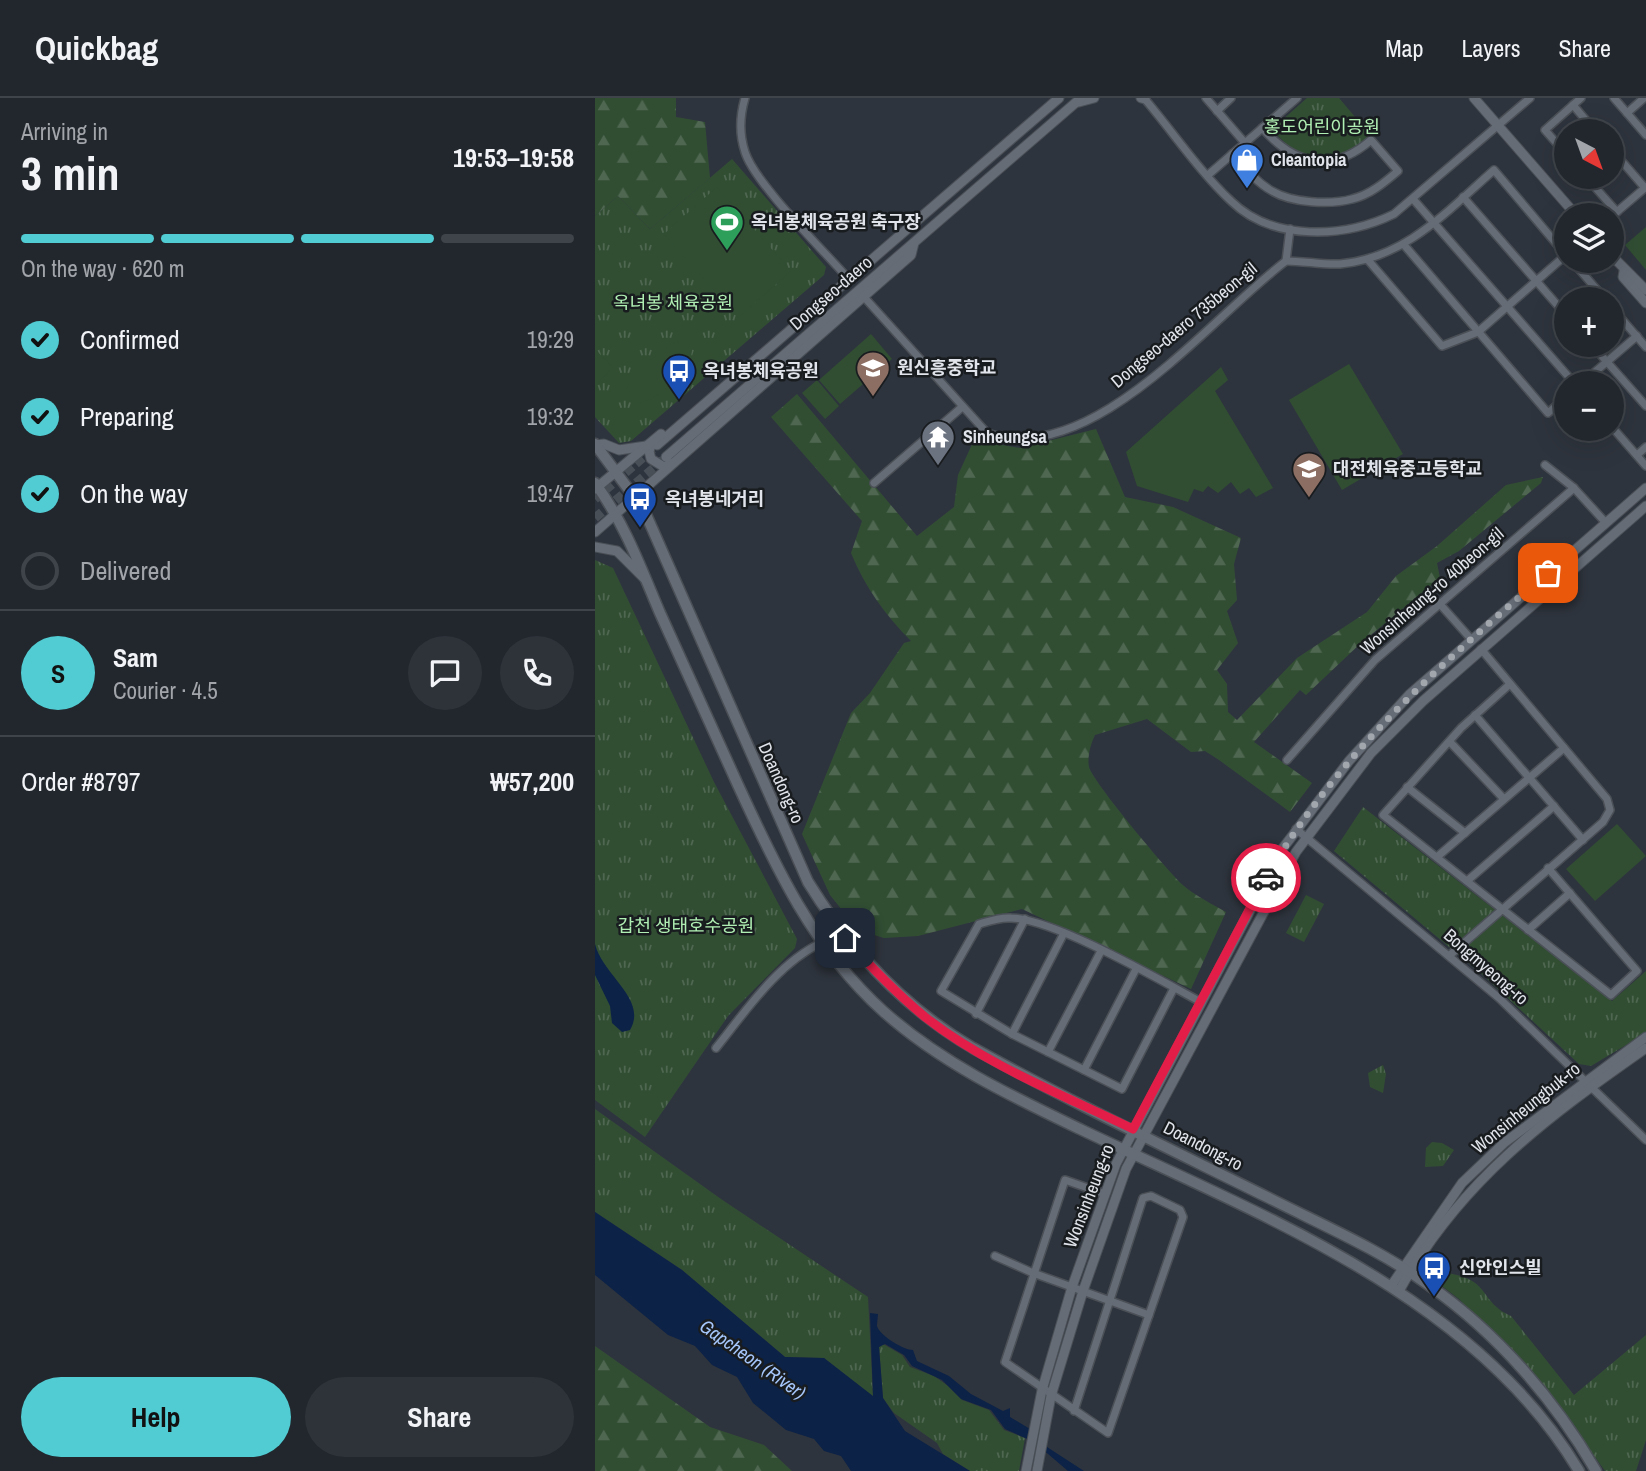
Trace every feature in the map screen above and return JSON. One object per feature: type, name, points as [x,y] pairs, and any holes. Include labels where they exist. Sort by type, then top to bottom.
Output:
[{"type":"main road","name":"Doandong-ro","points":[[595,444],[636,496],[788,844],[808,882],[845,938],[901,995],[957,1039],[1021,1074],[1337,1232],[1405,1270],[1454,1304],[1497,1343],[1566,1423],[1596,1471]]},
{"type":"main road","points":[[596,486],[617,513],[789,893],[838,965],[903,1028],[956,1066],[1305,1239],[1395,1288],[1497,1370],[1528,1402],[1580,1471]]},
{"type":"street","points":[[745,98],[741,113],[745,153],[761,179],[845,275]]},
{"type":"street","name":"Dongseo-daero","points":[[654,443],[1059,98]]},
{"type":"street","points":[[1079,100],[1094,98]]},
{"type":"street","points":[[1143,98],[1231,202],[1252,217],[1290,229],[1341,231],[1371,225],[1413,199],[1530,98]]},
{"type":"street","points":[[1206,98],[1245,143]]},
{"type":"street","points":[[1217,111],[1231,98]]},
{"type":"street","points":[[1208,175],[1297,98]]},
{"type":"street","points":[[1474,98],[1565,203]]},
{"type":"street","points":[[1557,119],[1581,98]]},
{"type":"street","points":[[1614,98],[1646,135]]},
{"type":"street","points":[[1627,113],[1644,98]]},
{"type":"street","name":"Dongseo-daero","points":[[666,457],[1079,100]]},
{"type":"street","points":[[1573,105],[1585,119]]},
{"type":"street","points":[[1554,122],[1545,130],[1554,141]]},
{"type":"street","points":[[1232,154],[1251,175],[1275,194],[1310,201],[1353,199],[1383,184],[1398,171],[1371,141],[1352,157],[1339,160],[1298,158],[1279,146],[1262,128]]},
{"type":"street","points":[[1624,163],[1645,187],[1624,205]]},
{"type":"street","points":[[1290,229],[1286,261],[1337,264],[1368,260],[1405,246],[1494,170],[1554,241]]},
{"type":"street","points":[[1595,189],[1606,203]]},
{"type":"street","points":[[1463,197],[1554,301]]},
{"type":"street","points":[[1413,199],[1564,371]]},
{"type":"street","points":[[596,486],[654,443],[891,236],[906,230]]},
{"type":"street","points":[[595,532],[864,298],[911,255],[915,242]]},
{"type":"street","points":[[1405,246],[1548,413],[1554,408]]},
{"type":"street","points":[[1368,260],[1442,346],[1478,332],[1554,265]]},
{"type":"street","name":"Dongseo-daero 735beon-gil","points":[[864,298],[961,408],[987,433],[1004,439],[1041,436],[1083,423],[1144,383],[1286,261]]},
{"type":"street","points":[[1624,271],[1630,271],[1646,290]]},
{"type":"street","points":[[1582,273],[1594,287]]},
{"type":"street","points":[[1624,273],[1623,277],[1646,303]]},
{"type":"street","points":[[1624,321],[1646,348]]},
{"type":"street","points":[[1597,371],[1637,336]]},
{"type":"street","points":[[1603,357],[1646,407]]},
{"type":"street","points":[[874,483],[961,408]]},
{"type":"street","points":[[1624,441],[1646,466]]},
{"type":"street","points":[[595,444],[604,443],[619,450],[654,443]]},
{"type":"street","points":[[654,443],[649,451],[651,459],[664,467],[679,459]]},
{"type":"street","points":[[1637,456],[1646,447]]},
{"type":"street","points":[[1545,465],[1574,488],[1606,523]]},
{"type":"street","name":"Wonsinheung-ro 40beon-gil","points":[[1287,760],[1375,660],[1574,488]]},
{"type":"street","name":"Wonsinheung-ro","points":[[1037,1471],[1051,1396],[1133,1129],[1199,1001],[1296,829],[1366,740],[1409,695],[1646,488]]},
{"type":"street","name":"Wonsinheung-ro","points":[[1026,1471],[1042,1390],[1072,1287],[1105,1194],[1128,1152],[1144,1135],[1275,886],[1306,837],[1371,753],[1423,701],[1646,506]]},
{"type":"street","points":[[595,547],[617,551],[646,580]]},
{"type":"street","points":[[1439,603],[1471,639]]},
{"type":"street","points":[[1450,956],[1609,817],[1609,804],[1481,649]]},
{"type":"street","points":[[1510,684],[1475,715],[1383,815],[1611,995],[1637,971],[1548,868]]},
{"type":"street","points":[[1475,715],[1583,840]]},
{"type":"street","points":[[1450,742],[1504,799]]},
{"type":"street","points":[[1437,857],[1563,748]]},
{"type":"street","points":[[1407,787],[1465,833]]},
{"type":"street","points":[[1467,881],[1554,806]]},
{"type":"street","name":"Bongmyeong-ro","points":[[1296,829],[1450,956],[1589,1083],[1646,1140]]},
{"type":"street","points":[[1528,930],[1570,893]]},
{"type":"street","points":[[1174,988],[1122,1089],[1011,1034],[941,991],[979,924],[1010,917],[1025,919],[1064,933],[1101,951],[1174,988],[1199,1001]]},
{"type":"street","points":[[976,1014],[1025,919]]},
{"type":"street","points":[[1011,1034],[1064,933]]},
{"type":"street","points":[[716,1048],[802,953],[821,943]]},
{"type":"street","points":[[1048,1052],[1101,951]]},
{"type":"street","points":[[1084,1070],[1136,969]]},
{"type":"street","name":"Wonsinheungbuk-ro","points":[[1395,1288],[1405,1270],[1470,1189],[1515,1146],[1646,1037]]},
{"type":"street","name":"Wonsinheungbuk-ro","points":[[1589,1083],[1646,1048]]},
{"type":"street","points":[[1074,1411],[1143,1198],[1151,1196],[1180,1210],[1183,1217],[1108,1433],[1074,1411],[1042,1390],[1005,1362],[1065,1180],[1105,1194]]},
{"type":"street","points":[[995,1256],[1033,1273],[1149,1315]]},
{"type":"green space","points":[[595,98],[676,98],[676,117],[705,122],[710,178],[650,229],[618,196],[595,216]]},
{"type":"green space","name":"홍도어린이공원","points":[[1307,98],[1339,98],[1372,137],[1355,151],[1333,158],[1299,155],[1271,130]]},
{"type":"green space","name":"옥녀봉 체육공원","points":[[732,159],[826,267],[824,275],[631,441],[619,443],[595,417],[595,216],[618,196],[650,229]]},
{"type":"green space","name":"옥녀봉체육공원 축구장","points":[[717,187],[791,271],[738,318],[664,234]]},
{"type":"green space","points":[[1646,227],[1646,270],[1625,245]]},
{"type":"green space","points":[[871,334],[892,359],[840,404],[819,380]]},
{"type":"green space","points":[[681,341],[692,350],[690,364],[667,387],[649,400],[640,403],[632,401],[626,393],[640,370],[657,354]]},
{"type":"green space","points":[[595,349],[613,368],[595,385]]},
{"type":"green space","points":[[1349,364],[1403,454],[1342,490],[1289,400]]},
{"type":"green space","points":[[1221,367],[1228,380],[1215,391],[1273,488],[1256,497],[1249,488],[1240,494],[1231,482],[1218,493],[1208,486],[1203,492],[1194,489],[1188,502],[1137,486],[1126,452]]},
{"type":"green space","points":[[817,380],[839,406],[825,419],[802,393]]},
{"type":"green space","points":[[797,394],[917,536],[954,507],[958,475],[974,440],[1020,448],[1096,429],[1125,497],[1173,507],[1241,538],[1234,564],[1237,600],[1227,611],[1238,643],[1217,670],[1227,684],[1228,712],[1237,720],[1297,658],[1367,612],[1396,576],[1437,546],[1506,485],[1543,477],[1541,483],[1459,551],[1437,563],[1440,578],[1361,643],[1306,695],[1300,690],[1254,742],[1312,783],[1290,812],[1219,760],[1205,751],[1191,752],[1147,719],[1095,735],[1090,750],[1089,767],[1103,790],[1148,847],[1184,886],[1226,912],[1191,989],[1022,909],[918,936],[884,938],[858,930],[830,895],[802,834],[851,713],[870,693],[904,643],[911,641],[877,600],[851,553],[862,521],[771,417]]},
{"type":"green space","name":"갑천 생태호수공원","points":[[595,560],[613,568],[714,782],[797,939],[795,948],[728,1016],[645,1137],[595,1100]]},
{"type":"green space","points":[[1363,807],[1612,1001],[1646,971],[1646,1033],[1591,1066],[1579,1064],[1484,976],[1334,851]]},
{"type":"green space","points":[[1617,824],[1646,856],[1595,901],[1566,869]]},
{"type":"green space","points":[[1306,895],[1324,904],[1304,942],[1286,933]]},
{"type":"green space","points":[[1383,1065],[1386,1074],[1383,1093],[1370,1087],[1368,1073]]},
{"type":"green space","points":[[595,1109],[721,1199],[868,1297],[873,1397],[824,1358],[785,1357],[682,1270],[595,1212]]},
{"type":"green space","points":[[1432,1142],[1442,1143],[1454,1150],[1443,1166],[1425,1167],[1426,1148]]},
{"type":"green space","points":[[1447,1273],[1471,1281],[1493,1304],[1511,1316],[1574,1395],[1646,1335],[1646,1440],[1636,1471],[1605,1471],[1561,1410],[1459,1299],[1434,1280]]},
{"type":"green space","points":[[883,1344],[902,1355],[910,1367],[934,1376],[962,1400],[989,1410],[1004,1430],[1025,1438],[1019,1471],[970,1471],[943,1454],[937,1443],[894,1413],[883,1398],[879,1347]]},
{"type":"green space","points":[[595,1346],[710,1427],[764,1445],[792,1471],[595,1471]]},
{"type":"water","points":[[595,944],[606,967],[629,998],[634,1019],[630,1030],[622,1032],[612,1023],[610,1006],[595,975]]},
{"type":"water","name":"Gapcheon (River)","points":[[595,1212],[682,1270],[785,1357],[824,1358],[873,1396],[870,1313],[878,1314],[879,1330],[893,1342],[913,1350],[917,1361],[949,1376],[971,1394],[1003,1411],[1010,1408],[1010,1417],[1035,1432],[1047,1447],[1084,1471],[1068,1471],[1034,1442],[1005,1429],[991,1410],[961,1399],[942,1380],[912,1366],[904,1355],[885,1344],[879,1347],[883,1398],[905,1431],[970,1471],[851,1471],[841,1456],[824,1451],[814,1439],[786,1430],[753,1403],[737,1377],[712,1365],[695,1346],[668,1335],[595,1275]]},
{"type":"tunnel","points":[[595,499],[653,449]]},
{"type":"tunnel","points":[[595,518],[663,460]]},
{"type":"way so far","points":[[1266,878],[1308,812],[1366,740],[1439,667],[1548,573]]},
{"type":"place","name":"Cleantopia","points":[[1247,190]]},
{"type":"place","name":"옥녀봉체육공원 축구장","points":[[727,252]]},
{"type":"place","name":"원신흥중학교","points":[[873,398]]},
{"type":"place","name":"옥녀봉체육공원","points":[[679,401]]},
{"type":"place","name":"Sinheungsa","points":[[938,467]]},
{"type":"place","name":"대전체육중고등학교","points":[[1309,499]]},
{"type":"place","name":"옥녀봉네거리","points":[[640,529]]},
{"type":"place","name":"신안인스빌","points":[[1434,1298]]},
{"type":"route","points":[[845,938],[873,970],[925,1016],[957,1039],[1133,1129],[1266,878]]}]
